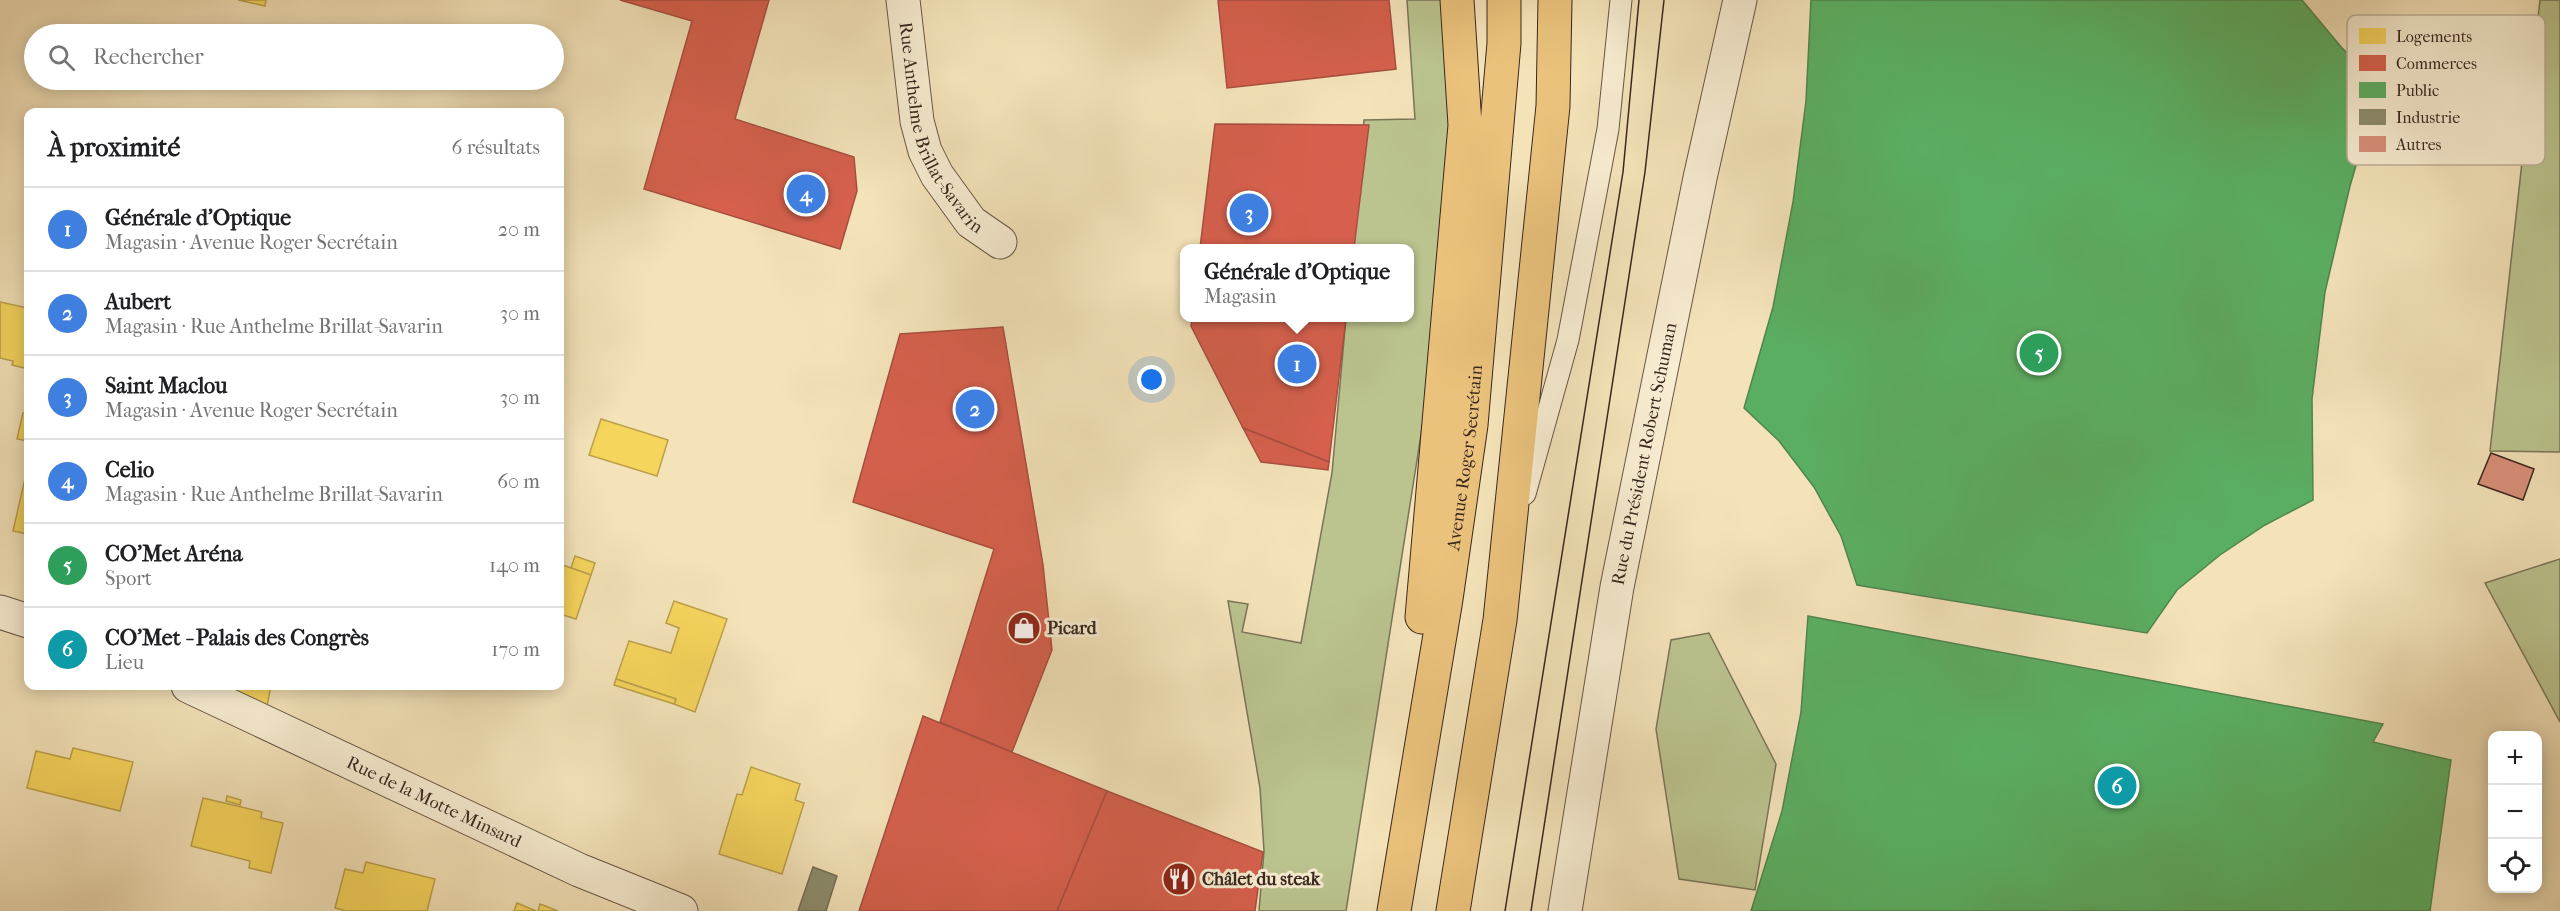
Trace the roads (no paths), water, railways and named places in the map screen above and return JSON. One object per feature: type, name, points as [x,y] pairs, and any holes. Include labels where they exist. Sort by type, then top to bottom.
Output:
[{"type":"main road","points":[[1385,911],[1421,630],[1465,125],[1457,0]]},
{"type":"main road","name":"Avenue Roger Secrétain","points":[[1394,911],[1446,598],[1471,425],[1504,43],[1504,0]]},
{"type":"main road","points":[[1453,911],[1500,620],[1553,106],[1555,0]]},
{"type":"street","name":"Rue Anthelme Brillat-Savarin","points":[[903,0],[916,110],[925,151],[937,176],[971,222],[1000,242]]},
{"type":"street","name":"Rue du Président Robert Schuman","points":[[1565,911],[1617,588],[1700,177],[1740,0]]},
{"type":"street","points":[[0,612],[24,620]]},
{"type":"street","name":"Rue de la Motte Minsard","points":[[196,690],[579,870],[681,911]]},
{"type":"lane","points":[[1505,564],[1568,340],[1608,129],[1621,0]]},
{"type":"tram line","points":[[1505,911],[1623,172],[1639,0]]},
{"type":"tram line","points":[[1531,911],[1645,172],[1664,0]]},
{"type":"place","name":"Celio","points":[[806,194]]},
{"type":"place","name":"Saint Maclou","points":[[1249,213]]},
{"type":"place","name":"CO'Met Aréna","points":[[2039,353]]},
{"type":"place","name":"Générale d'Optique","points":[[1297,364]]},
{"type":"place","name":"Aubert","points":[[975,409]]},
{"type":"place","name":"Picard","points":[[1024,628]]},
{"type":"place","name":"CO'Met - Palais des Congrès","points":[[2117,786]]},
{"type":"place","name":"Châlet du steak","points":[[1179,879]]}]
